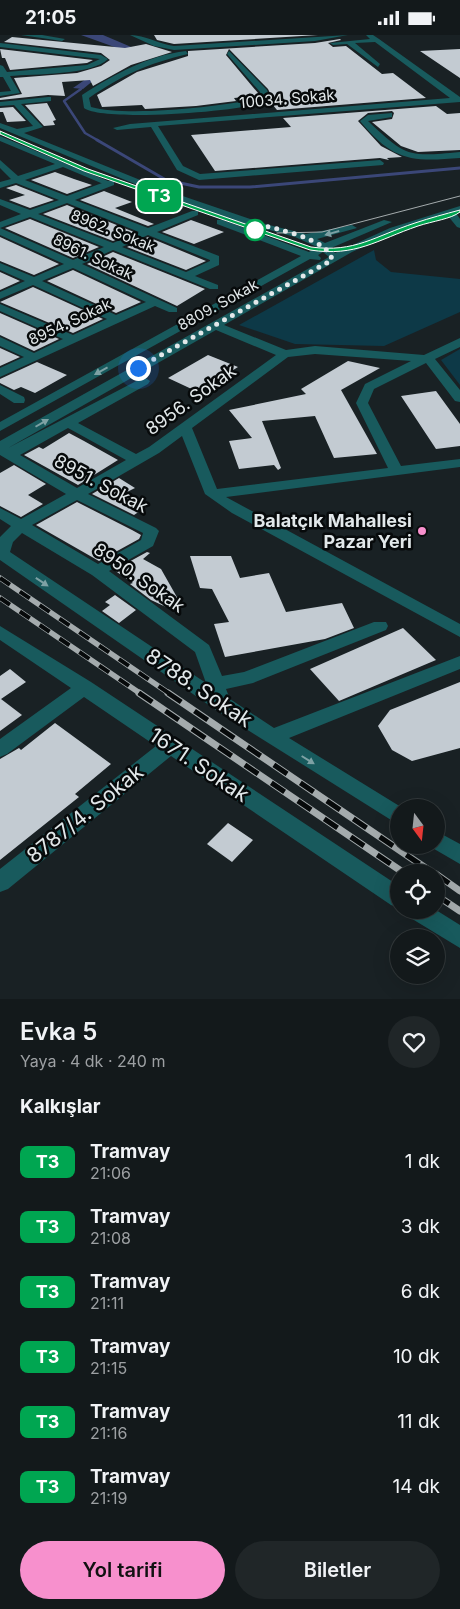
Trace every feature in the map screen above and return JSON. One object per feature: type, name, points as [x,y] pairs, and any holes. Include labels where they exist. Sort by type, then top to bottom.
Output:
[{"type":"street","points":[[24,35],[62,39]]},
{"type":"street","points":[[133,35],[156,45],[174,48],[345,35]]},
{"type":"street","points":[[370,35],[458,103],[451,109]]},
{"type":"street","points":[[238,50],[377,40]]},
{"type":"street","points":[[349,42],[378,65]]},
{"type":"street","points":[[0,45],[105,59],[99,64],[3,75]]},
{"type":"street","points":[[23,48],[28,55]]},
{"type":"street","points":[[186,53],[158,58],[114,77],[85,97],[88,108],[94,111],[115,113],[244,105],[261,100],[265,96],[264,92],[229,53]]},
{"type":"street","points":[[62,61],[101,57]]},
{"type":"street","points":[[0,94],[16,93],[3,75],[0,66],[8,65]]},
{"type":"street","points":[[52,70],[57,79]]},
{"type":"street","points":[[0,83],[28,81]]},
{"type":"street","points":[[0,104],[48,99]]},
{"type":"street","points":[[0,134],[39,127],[15,102]]},
{"type":"street","name":"10034. Sokak","points":[[117,128],[130,125],[458,103]]},
{"type":"street","points":[[115,113],[122,122],[130,125]]},
{"type":"street","points":[[396,115],[368,117],[364,121],[394,150],[404,156],[420,159],[460,155]]},
{"type":"street","points":[[153,124],[178,165],[186,172],[199,177],[380,163]]},
{"type":"street","points":[[0,125],[94,167],[252,223],[303,237],[325,247],[332,260],[309,256],[61,165],[0,138]]},
{"type":"street","points":[[0,163],[17,180],[215,258],[215,263],[186,277]]},
{"type":"street","points":[[0,185],[61,165]]},
{"type":"street","points":[[0,225],[111,183]]},
{"type":"street","name":"8809. Sokak","points":[[0,427],[325,247],[395,219],[460,201]]},
{"type":"street","name":"8962. Sokak","points":[[0,202],[214,287]]},
{"type":"street","name":"8809. Sokak","points":[[3,451],[193,337],[348,250],[393,230],[460,209]]},
{"type":"street","points":[[447,212],[460,225]]},
{"type":"street","points":[[0,296],[111,247],[195,213]]},
{"type":"street","points":[[303,237],[324,235],[395,219]]},
{"type":"street","name":"8961. Sokak","points":[[0,231],[173,310]]},
{"type":"street","points":[[276,243],[284,259],[279,273]]},
{"type":"street","points":[[0,266],[115,319]]},
{"type":"street","name":"8954. Sokak","points":[[0,373],[154,302]]},
{"type":"street","points":[[0,307],[74,340]]},
{"type":"street","points":[[215,325],[285,355]]},
{"type":"street","points":[[0,341],[33,357]]},
{"type":"street","points":[[397,471],[362,403],[369,387],[460,342]]},
{"type":"street","name":"8956. Sokak","points":[[2,554],[6,540],[20,526],[154,450],[285,355],[315,350],[429,359]]},
{"type":"street","points":[[429,359],[460,398]]},
{"type":"street","points":[[3,451],[68,423],[144,381]]},
{"type":"street","points":[[0,389],[19,400]]},
{"type":"street","points":[[68,423],[136,460]]},
{"type":"street","points":[[185,427],[212,494],[237,510],[460,631]]},
{"type":"street","name":"8951. Sokak","points":[[3,451],[77,494],[151,531],[148,543],[98,571]]},
{"type":"street","points":[[212,494],[460,463]]},
{"type":"street","name":"8950. Sokak","points":[[0,513],[98,571],[203,649],[223,705]]},
{"type":"street","name":"8788. Sokak","points":[[2,554],[223,705],[390,811]]},
{"type":"street","points":[[216,684],[247,678],[380,626]]},
{"type":"street","name":"1671. Sokak","points":[[0,631],[390,892]]},
{"type":"street","points":[[272,737],[460,662]]},
{"type":"street","points":[[0,749],[85,687]]},
{"type":"street","name":"8787/4. Sokak","points":[[0,882],[170,746]]},
{"type":"street","points":[[445,846],[460,855]]},
{"type":"street","points":[[431,919],[460,938]]},
{"type":"shaded area","points":[[374,250],[376,260],[391,272],[460,279],[460,312],[384,346],[295,344],[239,325]]},
{"type":"shaded area","points":[[460,349],[460,385],[441,360]]},
{"type":"water","points":[[81,35],[103,35],[143,52],[139,59],[100,75],[83,89],[73,88],[99,70],[125,62],[128,56],[120,49]]},
{"type":"building","points":[[154,35],[318,35],[174,44],[157,40]]},
{"type":"building","points":[[12,37],[125,48],[146,44],[172,52],[131,65],[93,86],[90,80],[62,82],[65,96],[48,95],[0,100],[0,98],[22,94],[14,78],[77,73],[101,66],[110,60],[101,53],[4,42]]},
{"type":"building","points":[[340,39],[328,43],[333,47],[346,46],[382,74],[393,73],[426,98],[277,110],[268,99],[271,95],[268,89],[229,49],[226,55],[258,93],[256,96],[234,98],[236,101],[196,106],[145,109],[142,105],[102,107],[97,95],[137,72],[188,56],[188,51],[315,43]]},
{"type":"building","points":[[0,49],[93,60],[87,63],[10,70],[5,58],[2,58]]},
{"type":"building","points":[[460,49],[460,78],[420,51]]},
{"type":"building","points":[[47,103],[56,120],[53,121],[55,125],[44,126],[25,105]]},
{"type":"building","points":[[436,106],[447,114],[460,113],[460,150],[418,152],[401,146],[372,122],[392,119],[394,113],[392,111],[368,113],[358,121],[381,146],[402,157],[387,158],[389,160],[380,158],[215,171],[191,135],[291,127],[283,118]]},
{"type":"building","points":[[13,107],[26,121],[7,122],[3,112],[0,112],[0,108]]},
{"type":"building","points":[[55,172],[92,185],[67,194],[31,180]]},
{"type":"building","points":[[16,185],[54,200],[30,208],[9,200],[25,195],[6,188]]},
{"type":"building","points":[[104,191],[132,202],[115,208],[154,224],[148,226],[80,200]]},
{"type":"building","points":[[67,205],[134,232],[113,241],[43,214]]},
{"type":"building","points":[[30,219],[99,247],[73,258],[5,228]]},
{"type":"building","points":[[191,220],[224,232],[194,244],[162,232]]},
{"type":"building","points":[[0,237],[59,264],[34,275],[0,261]]},
{"type":"building","points":[[148,237],[206,261],[186,270],[127,247]]},
{"type":"building","points":[[113,252],[205,289],[177,306],[87,264]]},
{"type":"building","points":[[73,270],[141,302],[116,313],[47,281]]},
{"type":"building","points":[[0,272],[20,281],[0,290]]},
{"type":"building","points":[[33,287],[103,319],[73,333],[0,302]]},
{"type":"building","points":[[0,313],[59,339],[34,351],[0,335]]},
{"type":"building","points":[[0,348],[20,357],[0,366]]},
{"type":"building","points":[[208,355],[238,367],[198,392],[168,378]]},
{"type":"building","points":[[348,361],[380,368],[341,390],[377,454],[334,458],[315,416],[262,421],[281,468],[278,470],[274,465],[239,469],[229,441],[252,438],[229,410],[306,394],[301,389]]},
{"type":"building","points":[[37,362],[67,375],[35,393],[21,387],[14,390],[0,383],[0,379]]},
{"type":"building","points":[[436,391],[460,424],[460,446],[436,449],[401,396]]},
{"type":"building","points":[[69,433],[118,460],[78,485],[24,455],[39,447],[43,449]]},
{"type":"building","points":[[14,465],[46,484],[28,495],[43,504],[21,517],[0,506],[0,473]]},
{"type":"building","points":[[119,478],[135,488],[127,492],[149,505],[134,515],[92,494]]},
{"type":"building","points":[[77,502],[141,535],[139,539],[99,561],[36,525]]},
{"type":"building","points":[[147,552],[150,553],[143,559],[161,569],[178,599],[166,607],[151,600],[130,584],[133,583],[114,570]]},
{"type":"building","points":[[190,556],[231,556],[240,578],[269,573],[286,612],[342,603],[354,628],[325,639],[225,657],[214,624],[229,622],[212,589],[200,588]]},
{"type":"building","points":[[115,595],[136,610],[119,623],[102,611],[110,605],[105,602]]},
{"type":"building","points":[[403,628],[436,660],[339,701],[310,669]]},
{"type":"building","points":[[10,669],[26,682],[1,699],[22,715],[0,731],[0,676]]},
{"type":"building","points":[[460,682],[460,748],[412,761],[392,750],[378,726],[390,710]]},
{"type":"building","points":[[55,723],[111,764],[75,794],[79,797],[0,860],[0,759],[19,748],[21,750]]},
{"type":"building","points":[[228,823],[253,840],[232,862],[207,844]]},
{"type":"waterway","points":[[81,89],[64,101],[85,133],[99,141]]},
{"type":"waterway","points":[[97,140],[166,180],[199,187],[250,187],[460,168]]},
{"type":"tram line","points":[[0,133],[86,170],[310,249],[353,248],[426,221],[460,212]]},
{"type":"tram line","name":"T3","points":[[0,133],[86,170],[310,249],[329,251],[361,247],[416,224],[460,212]]},
{"type":"tram line","points":[[277,233],[322,232],[460,196]]},
{"type":"railway","points":[[0,578],[170,694]]},
{"type":"railway","points":[[0,598],[141,694]]},
{"type":"railway","points":[[139,693],[391,864]]},
{"type":"railway","points":[[168,693],[420,864]]},
{"type":"railway","points":[[445,880],[460,891]]},
{"type":"railway","points":[[445,901],[460,911]]},
{"type":"place","name":"Balatçık Mahallesi Pazar Yeri","points":[[422,531]]},
{"type":"route","points":[[138,368],[332,260],[329,251],[325,247],[303,237],[252,223],[255,230]]}]
